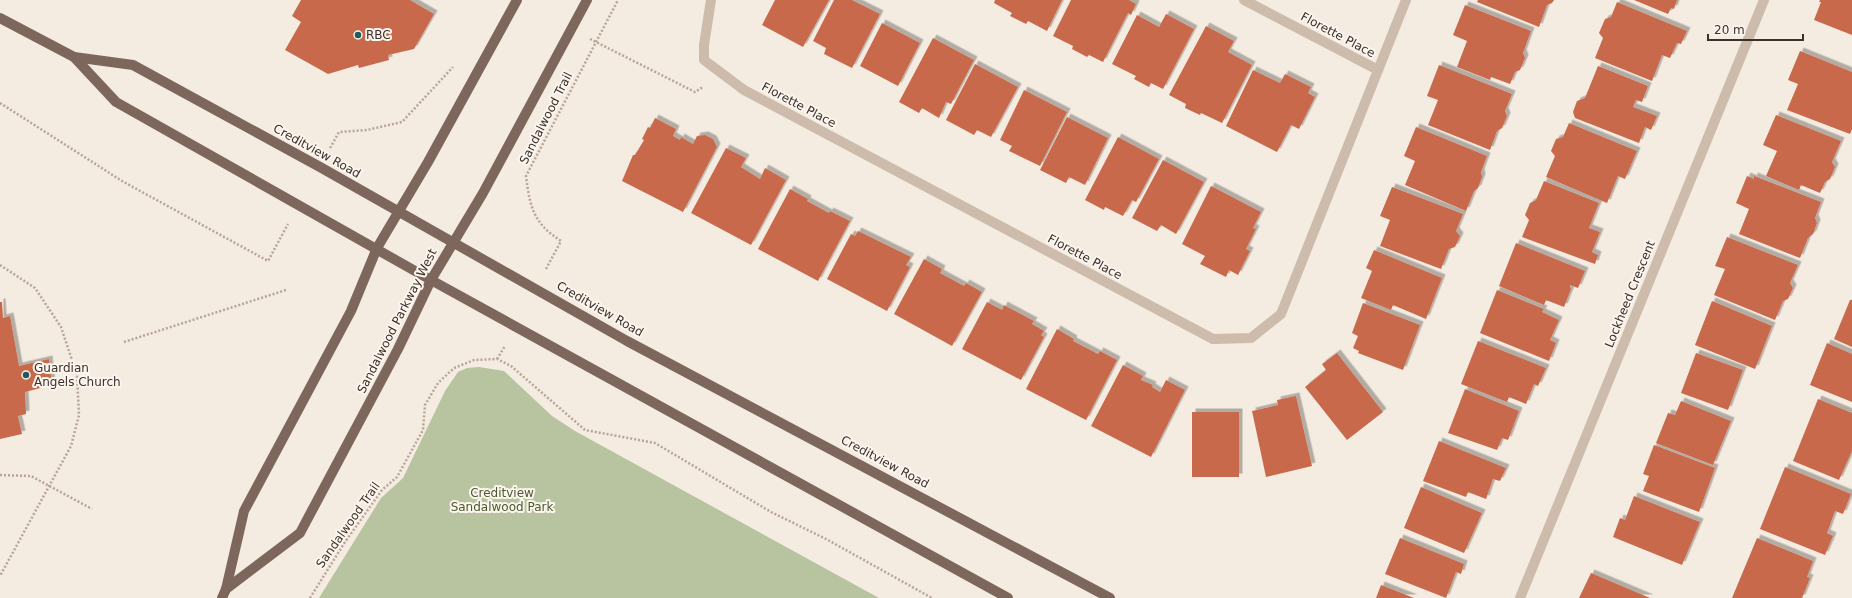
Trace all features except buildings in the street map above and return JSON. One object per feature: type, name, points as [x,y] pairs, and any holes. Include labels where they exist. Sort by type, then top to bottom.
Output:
[{"type":"main road","points":[[222,598],[226,588],[244,511],[350,311],[377,248],[399,212],[517,0]]},
{"type":"main road","name":"Sandalwood Parkway West","points":[[226,588],[300,533],[398,349],[431,280],[483,193],[587,0]]},
{"type":"main road","name":"Creditview Road","points":[[0,18],[74,57],[116,102],[377,248],[431,280],[1008,598]]},
{"type":"main road","name":"Creditview Road","points":[[74,57],[133,65],[536,288],[627,341],[1110,598]]},
{"type":"street","name":"Florette Place","points":[[711,0],[704,45],[704,60],[751,94],[1213,339],[1251,338],[1282,314],[1406,0]]},
{"type":"street","name":"Florette Place","points":[[1244,0],[1378,70]]},
{"type":"street","name":"Lockheed Crescent","points":[[1520,598],[1764,0]]},
{"type":"path","name":"Sandalwood Trail","points":[[561,241],[548,233],[537,220],[529,202],[526,176],[618,0]]},
{"type":"path","points":[[572,29],[695,92],[725,75]]},
{"type":"path","points":[[339,132],[367,130],[402,122],[458,62]]},
{"type":"path","points":[[0,103],[122,180],[268,261]]},
{"type":"path","points":[[0,265],[35,288],[61,327],[77,375],[79,415],[71,446],[0,576]]},
{"type":"path","points":[[124,342],[286,290]]},
{"type":"path","name":"Sandalwood Trail","points":[[310,598],[345,542],[372,503],[382,490],[397,477],[423,430],[425,405],[438,382],[454,368],[460,365],[474,360],[497,359],[511,366],[585,430],[655,444],[771,512],[826,539],[932,598]]},
{"type":"path","points":[[0,475],[31,476],[92,509]]},
{"type":"green space","name":"Creditview Sandalwood Park","points":[[479,367],[504,371],[552,416],[575,431],[879,598],[319,598],[381,498],[403,478],[445,391],[458,372],[467,368]]},
{"type":"place","name":"RBC","points":[[358,35]]},
{"type":"place","name":"Guardian Angels Church","points":[[26,375]]}]
